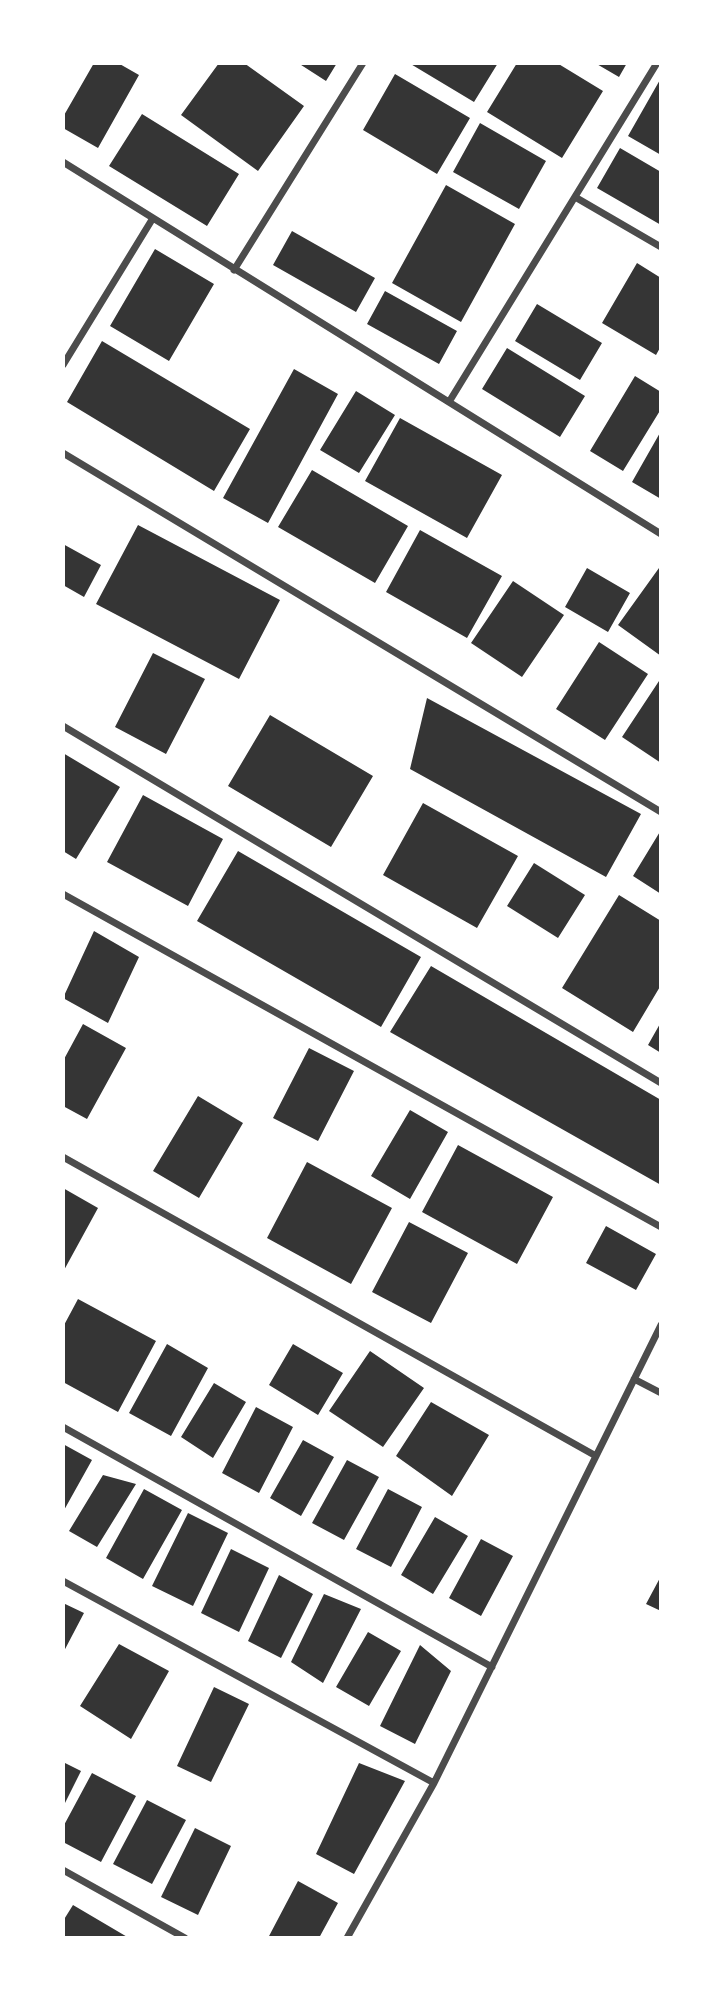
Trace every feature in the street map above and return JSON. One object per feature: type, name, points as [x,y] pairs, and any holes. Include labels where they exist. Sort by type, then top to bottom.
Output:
[{"type":"street","points":[[234,270],[363,63]]},
{"type":"street","points":[[449,402],[657,63]]},
{"type":"street","points":[[63,162],[661,534]]},
{"type":"street","points":[[575,197],[661,247]]},
{"type":"street","points":[[63,365],[153,218]]},
{"type":"street","points":[[63,453],[661,812]]},
{"type":"street","points":[[63,726],[661,1083]]},
{"type":"street","points":[[63,894],[661,1227]]},
{"type":"street","points":[[63,1157],[596,1456]]},
{"type":"street","points":[[347,1938],[434,1783],[661,1325]]},
{"type":"street","points":[[634,1379],[661,1393]]},
{"type":"street","points":[[63,1427],[492,1667]]},
{"type":"street","points":[[63,1581],[434,1783]]},
{"type":"street","points":[[63,1870],[184,1938]]},
{"type":"building","points":[[94,63],[118,63],[139,75],[98,148],[63,128],[63,117]]},
{"type":"building","points":[[219,63],[244,63],[304,106],[258,171],[181,115]]},
{"type":"building","points":[[298,63],[337,63],[326,81]]},
{"type":"building","points":[[409,63],[498,63],[474,102]]},
{"type":"building","points":[[517,63],[557,63],[603,91],[562,158],[487,112]]},
{"type":"building","points":[[595,63],[627,63],[619,77]]},
{"type":"building","points":[[395,74],[470,118],[437,174],[363,130]]},
{"type":"building","points":[[661,78],[661,155],[628,136]]},
{"type":"building","points":[[142,114],[239,174],[207,226],[109,166]]},
{"type":"building","points":[[480,123],[546,161],[519,209],[453,172]]},
{"type":"building","points":[[620,148],[661,172],[661,225],[597,188]]},
{"type":"building","points":[[446,185],[515,224],[461,322],[392,283]]},
{"type":"building","points":[[292,231],[375,278],[356,312],[273,265]]},
{"type":"building","points":[[155,249],[214,284],[169,361],[110,326]]},
{"type":"building","points":[[637,263],[661,278],[661,346],[656,355],[602,323]]},
{"type":"building","points":[[385,291],[457,331],[439,364],[367,324]]},
{"type":"building","points":[[537,304],[602,343],[580,380],[515,341]]},
{"type":"building","points":[[102,341],[250,429],[214,491],[67,402]]},
{"type":"building","points":[[507,348],[585,396],[560,437],[482,389]]},
{"type":"building","points":[[294,369],[338,394],[268,523],[223,498]]},
{"type":"building","points":[[635,376],[661,392],[661,409],[623,471],[590,451]]},
{"type":"building","points":[[356,391],[395,415],[359,473],[320,450]]},
{"type":"building","points":[[400,418],[502,475],[467,538],[365,481]]},
{"type":"building","points":[[661,431],[661,499],[632,482]]},
{"type":"building","points":[[312,470],[408,526],[375,583],[278,527]]},
{"type":"building","points":[[138,525],[280,600],[239,679],[96,604]]},
{"type":"building","points":[[420,530],[502,576],[467,638],[386,592]]},
{"type":"building","points":[[63,544],[101,565],[84,597],[63,585]]},
{"type":"building","points":[[587,568],[630,593],[608,632],[565,607]]},
{"type":"building","points":[[659,568],[661,569],[661,656],[618,625]]},
{"type":"building","points":[[513,581],[564,615],[522,677],[471,643]]},
{"type":"building","points":[[599,642],[648,674],[605,740],[556,709]]},
{"type":"building","points":[[153,653],[205,679],[166,754],[115,727]]},
{"type":"building","points":[[659,681],[661,682],[661,763],[622,737]]},
{"type":"building","points":[[427,698],[641,814],[606,877],[410,769]]},
{"type":"building","points":[[270,715],[373,776],[331,847],[228,786]]},
{"type":"building","points":[[63,753],[120,787],[76,859],[63,851]]},
{"type":"building","points":[[143,795],[223,839],[188,906],[107,862]]},
{"type":"building","points":[[423,803],[518,856],[477,928],[383,875]]},
{"type":"building","points":[[661,830],[661,894],[633,876]]},
{"type":"building","points":[[238,851],[421,957],[381,1027],[197,921]]},
{"type":"building","points":[[534,863],[585,895],[558,938],[507,906]]},
{"type":"building","points":[[619,895],[661,921],[661,985],[633,1032],[562,988]]},
{"type":"building","points":[[94,931],[139,957],[108,1023],[63,998]]},
{"type":"building","points":[[431,966],[661,1100],[661,1185],[390,1032]]},
{"type":"building","points":[[661,1022],[661,1053],[648,1045]]},
{"type":"building","points":[[83,1024],[126,1048],[87,1119],[63,1106],[63,1061]]},
{"type":"building","points":[[309,1048],[354,1071],[318,1141],[273,1118]]},
{"type":"building","points":[[198,1096],[243,1123],[199,1198],[153,1171]]},
{"type":"building","points":[[410,1110],[448,1132],[410,1199],[371,1176]]},
{"type":"building","points":[[458,1145],[553,1197],[517,1264],[422,1212]]},
{"type":"building","points":[[307,1162],[392,1208],[351,1284],[267,1238]]},
{"type":"building","points":[[63,1188],[98,1208],[63,1272]]},
{"type":"building","points":[[409,1222],[468,1253],[431,1323],[372,1292]]},
{"type":"building","points":[[606,1226],[656,1254],[636,1290],[586,1263]]},
{"type":"building","points":[[78,1299],[156,1341],[118,1412],[63,1382],[63,1327]]},
{"type":"building","points":[[167,1344],[208,1368],[171,1436],[129,1413]]},
{"type":"building","points":[[293,1344],[343,1373],[318,1415],[269,1385]]},
{"type":"building","points":[[370,1351],[424,1388],[383,1447],[329,1411]]},
{"type":"building","points":[[214,1383],[246,1402],[213,1458],[181,1437]]},
{"type":"building","points":[[431,1402],[489,1435],[452,1496],[396,1456]]},
{"type":"building","points":[[256,1407],[293,1427],[259,1493],[222,1473]]},
{"type":"building","points":[[303,1440],[334,1457],[301,1516],[270,1498]]},
{"type":"building","points":[[63,1444],[92,1460],[63,1512]]},
{"type":"building","points":[[347,1460],[379,1477],[344,1540],[312,1523]]},
{"type":"building","points":[[103,1475],[136,1484],[97,1547],[69,1531]]},
{"type":"building","points":[[144,1489],[182,1510],[143,1579],[106,1558]]},
{"type":"building","points":[[388,1489],[422,1507],[391,1567],[356,1549]]},
{"type":"building","points":[[188,1513],[228,1533],[193,1606],[152,1586]]},
{"type":"building","points":[[435,1517],[468,1536],[433,1594],[401,1575]]},
{"type":"building","points":[[481,1539],[513,1556],[481,1616],[449,1598]]},
{"type":"building","points":[[231,1549],[269,1568],[239,1632],[201,1613]]},
{"type":"building","points":[[279,1575],[313,1594],[281,1658],[248,1641]]},
{"type":"building","points":[[661,1576],[661,1611],[646,1604]]},
{"type":"building","points":[[324,1594],[361,1609],[323,1683],[291,1662]]},
{"type":"building","points":[[63,1603],[84,1613],[63,1653]]},
{"type":"building","points":[[368,1632],[401,1651],[369,1706],[336,1687]]},
{"type":"building","points":[[119,1644],[169,1671],[131,1739],[80,1706]]},
{"type":"building","points":[[420,1645],[451,1671],[415,1744],[380,1726]]},
{"type":"building","points":[[214,1687],[249,1704],[211,1782],[177,1766]]},
{"type":"building","points":[[63,1762],[81,1771],[63,1807]]},
{"type":"building","points":[[359,1763],[405,1781],[354,1874],[316,1854]]},
{"type":"building","points":[[92,1773],[136,1796],[101,1862],[63,1842],[63,1827]]},
{"type":"building","points":[[147,1800],[186,1820],[152,1884],[113,1864]]},
{"type":"building","points":[[195,1828],[231,1846],[198,1915],[161,1897]]},
{"type":"building","points":[[298,1881],[338,1903],[319,1938],[268,1938]]},
{"type":"building","points":[[73,1905],[129,1938],[63,1938],[63,1921]]}]
